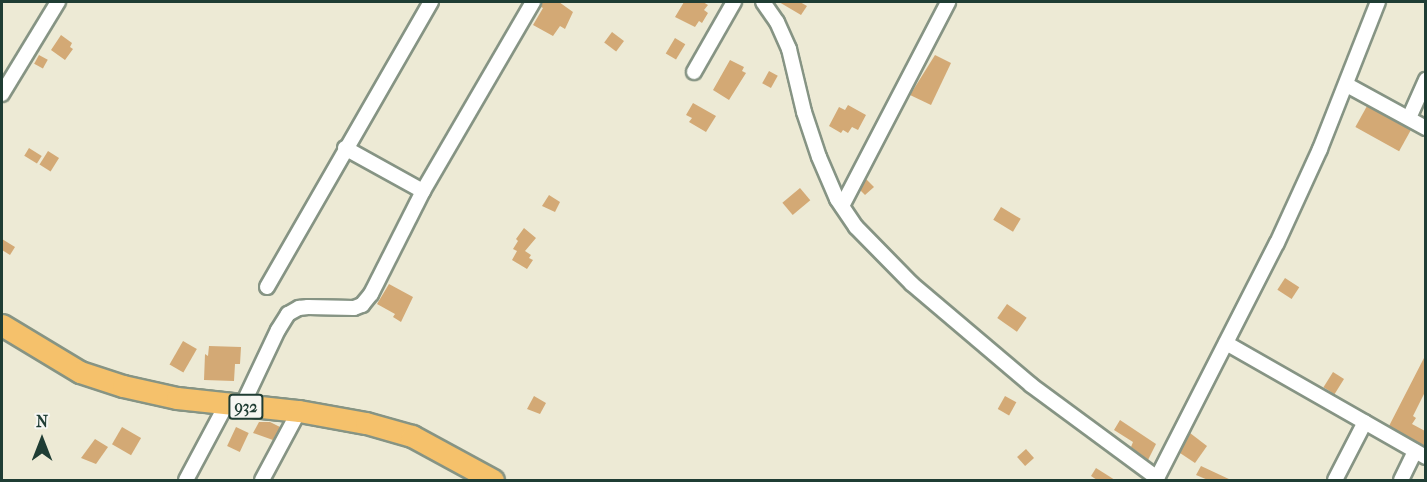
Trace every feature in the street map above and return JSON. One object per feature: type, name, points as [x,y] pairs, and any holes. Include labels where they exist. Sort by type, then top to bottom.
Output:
[{"type":"main road","name":"932","points":[[2,325],[80,372],[123,386],[177,398],[299,411],[366,423],[412,436],[493,480]]},
{"type":"street","points":[[2,94],[58,2]]},
{"type":"street","points":[[267,287],[431,2]]},
{"type":"street","points":[[186,480],[288,314],[299,308],[309,307],[354,308],[366,301],[423,191],[533,2]]},
{"type":"street","points":[[694,72],[734,2]]},
{"type":"street","points":[[763,2],[789,49],[804,112],[819,157],[842,206],[856,227],[912,284],[1031,386],[1156,479],[1277,243],[1347,85],[1378,2]]},
{"type":"street","points":[[842,206],[948,2]]},
{"type":"street","points":[[1409,118],[1425,80]]},
{"type":"street","points":[[1347,85],[1425,128]]},
{"type":"street","points":[[345,148],[423,191]]},
{"type":"street","points":[[1226,343],[1420,454],[1401,480]]},
{"type":"street","points":[[262,480],[299,411]]},
{"type":"street","points":[[1335,480],[1365,422]]},
{"type":"building","points":[[542,2],[559,2],[573,12],[565,29],[560,26],[553,36],[533,25],[543,8],[541,7]]},
{"type":"building","points":[[684,2],[703,2],[708,5],[704,10],[708,13],[702,23],[699,21],[695,27],[675,17]]},
{"type":"building","points":[[779,2],[800,2],[807,6],[801,15]]},
{"type":"building","points":[[612,32],[624,41],[616,51],[604,42]]},
{"type":"building","points":[[61,35],[72,43],[70,47],[73,49],[65,60],[51,50]]},
{"type":"building","points":[[675,38],[685,44],[676,60],[666,53]]},
{"type":"building","points":[[39,55],[48,60],[43,69],[34,64]]},
{"type":"building","points":[[935,55],[951,63],[931,105],[910,95]]},
{"type":"building","points":[[730,60],[744,67],[742,71],[746,73],[729,100],[713,90]]},
{"type":"building","points":[[769,71],[778,76],[771,88],[762,83]]},
{"type":"building","points":[[693,103],[716,116],[706,132],[689,122],[692,118],[686,115]]},
{"type":"building","points":[[848,105],[866,115],[858,130],[852,127],[848,133],[843,130],[841,133],[829,126],[839,107],[845,110]]},
{"type":"building","points":[[1367,106],[1411,130],[1399,151],[1355,127]]},
{"type":"building","points":[[29,148],[42,156],[37,164],[24,156]]},
{"type":"building","points":[[48,151],[59,158],[51,171],[40,165]]},
{"type":"building","points":[[866,179],[874,187],[865,195],[860,190]]},
{"type":"building","points":[[800,188],[810,200],[793,215],[782,203]]},
{"type":"building","points":[[549,195],[560,202],[555,212],[542,206]]},
{"type":"building","points":[[1001,207],[1021,219],[1013,232],[993,220]]},
{"type":"building","points":[[524,228],[536,238],[525,251],[531,255],[529,258],[533,260],[527,269],[512,260],[517,251],[513,249],[518,241],[516,239]]},
{"type":"building","points":[[2,239],[15,247],[10,255],[2,250]]},
{"type":"building","points":[[1285,278],[1299,287],[1292,299],[1277,290]]},
{"type":"building","points":[[389,284],[413,297],[401,322],[393,317],[395,314],[377,304]]},
{"type":"building","points":[[1007,304],[1027,318],[1017,332],[997,318]]},
{"type":"building","points":[[183,341],[197,349],[183,372],[170,364]]},
{"type":"building","points":[[209,346],[241,347],[240,364],[235,364],[234,381],[204,380],[205,354],[208,356]]},
{"type":"building","points":[[1425,356],[1425,392],[1413,416],[1416,418],[1412,424],[1425,431],[1425,446],[1389,426]]},
{"type":"building","points":[[1333,372],[1344,379],[1334,394],[1323,387]]},
{"type":"building","points":[[534,396],[546,403],[540,414],[527,409]]},
{"type":"building","points":[[1005,396],[1016,402],[1009,415],[998,409]]},
{"type":"building","points":[[1120,420],[1156,444],[1148,460],[1131,447],[1133,442],[1114,430]]},
{"type":"building","points":[[259,422],[270,422],[280,427],[273,440],[253,433]]},
{"type":"building","points":[[122,427],[141,438],[131,455],[112,444]]},
{"type":"building","points":[[236,427],[249,433],[240,452],[227,446]]},
{"type":"building","points":[[1190,433],[1207,446],[1195,463],[1180,453]]},
{"type":"building","points":[[95,439],[108,447],[96,464],[81,458]]},
{"type":"building","points":[[1026,449],[1034,458],[1025,466],[1017,457]]},
{"type":"building","points":[[1201,466],[1231,480],[1208,480],[1196,475]]},
{"type":"building","points":[[1096,468],[1115,480],[1097,480],[1091,476]]}]
